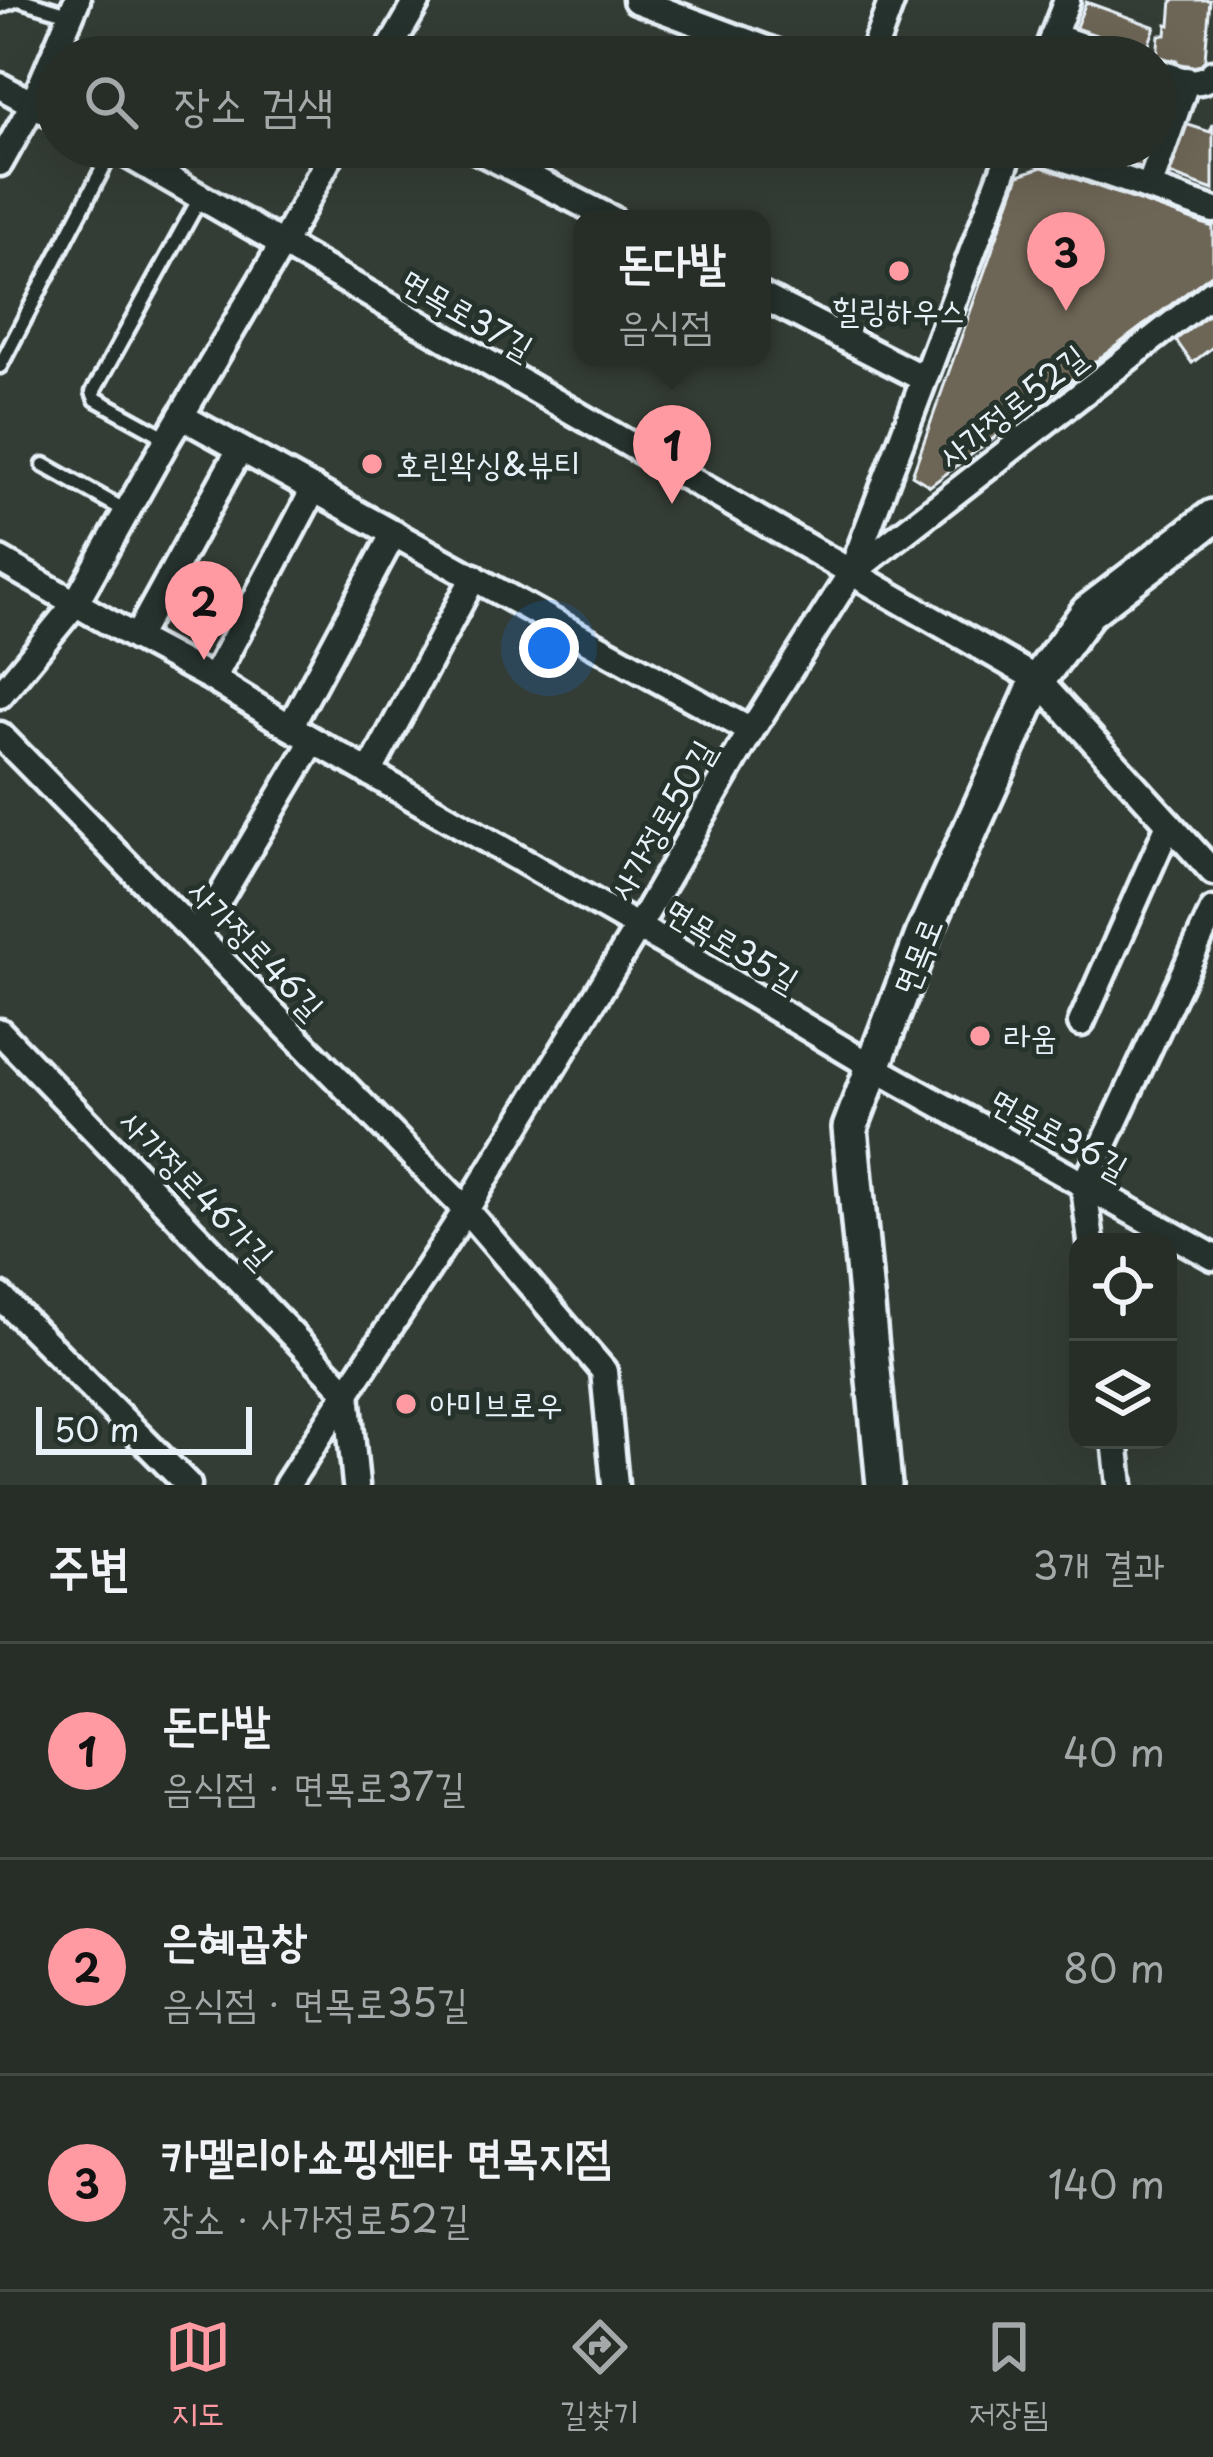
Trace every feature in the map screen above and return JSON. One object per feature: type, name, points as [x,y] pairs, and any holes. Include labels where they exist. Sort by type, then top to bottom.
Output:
[{"type":"street","points":[[397,36],[418,0]]},
{"type":"street","points":[[636,0],[732,36]]},
{"type":"street","points":[[879,36],[892,0]]},
{"type":"street","points":[[1053,36],[1067,0]]},
{"type":"street","points":[[62,36],[75,7]]},
{"type":"street","points":[[1177,77],[1204,81],[1213,73]]},
{"type":"street","points":[[1177,106],[1186,80]]},
{"type":"street","points":[[0,86],[36,106]]},
{"type":"street","points":[[0,163],[36,97]]},
{"type":"street","name":"면목로37길","points":[[150,168],[1038,680],[1213,872]]},
{"type":"street","points":[[0,694],[75,604],[324,168]]},
{"type":"street","points":[[512,168],[594,210]]},
{"type":"street","name":"사가정로50길","points":[[286,1485],[466,1210],[751,730],[851,573],[1004,168]]},
{"type":"street","points":[[1091,168],[1213,210]]},
{"type":"street","points":[[1149,188],[1156,168]]},
{"type":"street","name":"사가정로52길","points":[[851,573],[1213,292]]},
{"type":"street","points":[[771,301],[923,379]]},
{"type":"street","points":[[174,427],[240,449],[751,730]]},
{"type":"street","points":[[136,638],[240,449]]},
{"type":"street","points":[[213,679],[314,489]]},
{"type":"street","name":"면목로","points":[[884,1485],[850,1128],[923,935],[1038,680],[1088,612],[1213,517]]},
{"type":"street","points":[[290,727],[394,533]]},
{"type":"street","name":"면목로35길","points":[[0,560],[213,679],[873,1067]]},
{"type":"street","points":[[369,772],[474,577]]},
{"type":"street","name":"사가정로46길","points":[[0,735],[466,1210],[604,1371],[615,1485]]},
{"type":"street","points":[[197,936],[314,741]]},
{"type":"street","points":[[1081,1023],[1169,824]]},
{"type":"street","points":[[1090,1233],[1084,1187],[1213,910]]},
{"type":"street","name":"사가정로46가길","points":[[0,1032],[347,1393]]},
{"type":"street","name":"면목로36길","points":[[873,1067],[1213,1258]]},
{"type":"street","points":[[0,1296],[188,1485]]},
{"type":"street","points":[[347,1393],[356,1485]]},
{"type":"street","points":[[1116,1449],[1120,1485]]},
{"type":"lane","points":[[0,6],[19,0],[75,7]]},
{"type":"lane","points":[[0,366],[103,168]]},
{"type":"lane","points":[[174,427],[96,399],[93,390],[200,197]]},
{"type":"lane","points":[[0,328],[16,336]]},
{"type":"lane","points":[[44,465],[127,511]]},
{"type":"building","points":[[1172,0],[1210,0],[1204,70],[1177,67],[1177,36],[1159,36],[1166,35]]},
{"type":"building","points":[[1086,2],[1155,27],[1152,36],[1074,32]]},
{"type":"building","points":[[1182,123],[1210,132],[1213,124],[1213,190],[1164,172],[1177,168]]},
{"type":"building","points":[[1045,168],[1213,227],[1213,273],[930,486],[912,475],[1019,175]]},
{"type":"building","points":[[1213,307],[1213,347],[1192,363],[1173,336]]},
{"type":"place","name":"힐링하우스","points":[[899,271]]},
{"type":"place","name":"카멜리아쇼핑센타 면목지점","points":[[1066,311]]},
{"type":"place","name":"호린왁싱&뷰티","points":[[372,464]]},
{"type":"place","name":"돈다발","points":[[672,504]]},
{"type":"place","name":"은혜곱창","points":[[204,660]]},
{"type":"place","name":"라움","points":[[980,1036]]},
{"type":"place","name":"아미브로우","points":[[406,1404]]}]
